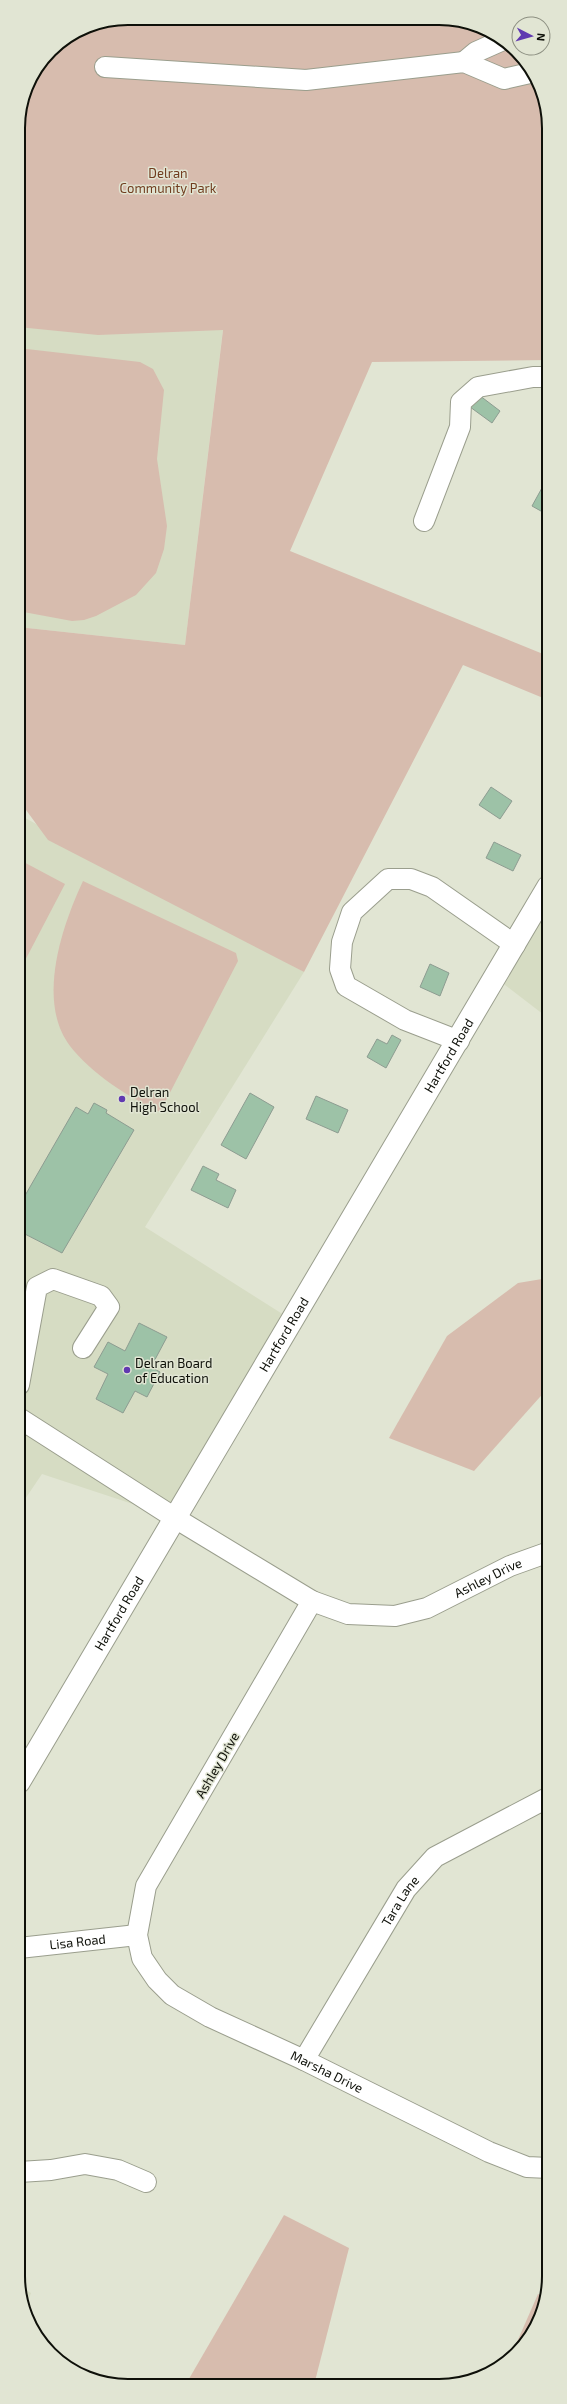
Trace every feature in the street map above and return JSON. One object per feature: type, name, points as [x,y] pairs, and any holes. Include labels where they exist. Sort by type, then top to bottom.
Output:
[{"type":"main road","name":"Hartford Road","points":[[25,1772],[459,1041],[542,898]]},
{"type":"street","points":[[464,62],[476,52],[497,43]]},
{"type":"street","points":[[105,67],[306,80],[464,62],[504,79],[526,74]]},
{"type":"street","points":[[424,521],[460,427],[461,402],[478,387],[532,377],[542,377]]},
{"type":"street","points":[[459,1041],[405,1020],[346,986],[340,969],[342,942],[352,912],[388,879],[411,879],[432,886],[515,945]]},
{"type":"street","points":[[25,1352],[37,1287],[53,1280],[101,1296],[109,1307],[83,1348]]},
{"type":"street","name":"Ashley Drive","points":[[25,1422],[175,1518],[312,1601],[348,1614],[395,1616],[427,1608],[510,1566],[542,1554]]},
{"type":"street","name":"Ashley Drive","points":[[137,1935],[146,1886],[312,1601]]},
{"type":"street","name":"Tara Lane","points":[[304,2060],[406,1889],[435,1857],[542,1801]]},
{"type":"street","name":"Lisa Road","points":[[25,1947],[137,1935]]},
{"type":"street","name":"Marsha Drive","points":[[137,1935],[142,1958],[157,1980],[172,1995],[210,2017],[304,2060],[489,2152],[527,2167],[542,2168]]},
{"type":"street","points":[[25,2172],[51,2170],[85,2164],[118,2170],[146,2182]]},
{"type":"shaded area","points":[[25,318],[223,329],[185,645],[25,628]]},
{"type":"shaded area","name":"Delran High School","points":[[25,818],[304,972],[145,1227],[292,1320],[175,1518],[42,1474],[25,1499]]},
{"type":"shaded area","points":[[542,898],[542,1013],[496,978]]},
{"type":"shaded area","points":[[26,2290],[31,2293],[28,2300]]},
{"type":"green space","name":"Delran Community Park","points":[[122,25],[445,25],[472,30],[502,46],[516,60],[525,71],[534,89],[541,115],[542,360],[372,362],[290,551],[542,654],[542,698],[463,665],[304,972],[48,840],[25,809],[25,628],[185,645],[223,330],[98,335],[25,328],[25,122],[33,89],[39,77],[46,65],[65,46],[95,30]]},
{"type":"green space","points":[[25,349],[140,362],[153,369],[164,390],[157,459],[167,526],[164,549],[156,573],[136,595],[96,616],[84,620],[72,621],[25,612]]},
{"type":"green space","points":[[25,863],[65,884],[25,961]]},
{"type":"green space","points":[[83,881],[236,953],[238,961],[160,1112],[123,1092],[89,1066],[70,1046],[60,1028],[55,1008],[54,986],[56,964],[67,919]]},
{"type":"green space","points":[[542,1279],[542,1395],[474,1471],[389,1438],[447,1336],[518,1283]]},
{"type":"green space","points":[[284,2215],[349,2248],[316,2379],[189,2379]]},
{"type":"green space","points":[[538,2294],[540,2295],[534,2315],[525,2333],[516,2344]]},
{"type":"building","points":[[475,392],[500,411],[492,423],[466,404]]},
{"type":"building","points":[[542,488],[542,512],[532,506]]},
{"type":"building","points":[[491,787],[512,801],[500,819],[479,805]]},
{"type":"building","points":[[494,842],[521,855],[513,871],[486,858]]},
{"type":"building","points":[[430,964],[449,973],[440,996],[420,987]]},
{"type":"building","points":[[392,1035],[401,1040],[386,1068],[367,1057],[377,1039],[387,1044]]},
{"type":"building","points":[[250,1093],[274,1107],[246,1159],[221,1145]]},
{"type":"building","points":[[316,1096],[348,1110],[338,1133],[306,1119]]},
{"type":"building","points":[[94,1103],[107,1110],[106,1113],[134,1130],[62,1253],[25,1234],[25,1196],[76,1107],[88,1114]]},
{"type":"building","points":[[203,1166],[219,1174],[216,1180],[236,1190],[228,1208],[191,1190]]},
{"type":"building","name":"Delran Board of Education","points":[[139,1323],[167,1337],[151,1367],[160,1372],[147,1397],[135,1391],[123,1413],[96,1399],[108,1374],[94,1367],[108,1342],[125,1351]]},
{"type":"place","name":"Delran High School","points":[[122,1099]]},
{"type":"place","name":"Delran Board of Education","points":[[127,1370]]}]
